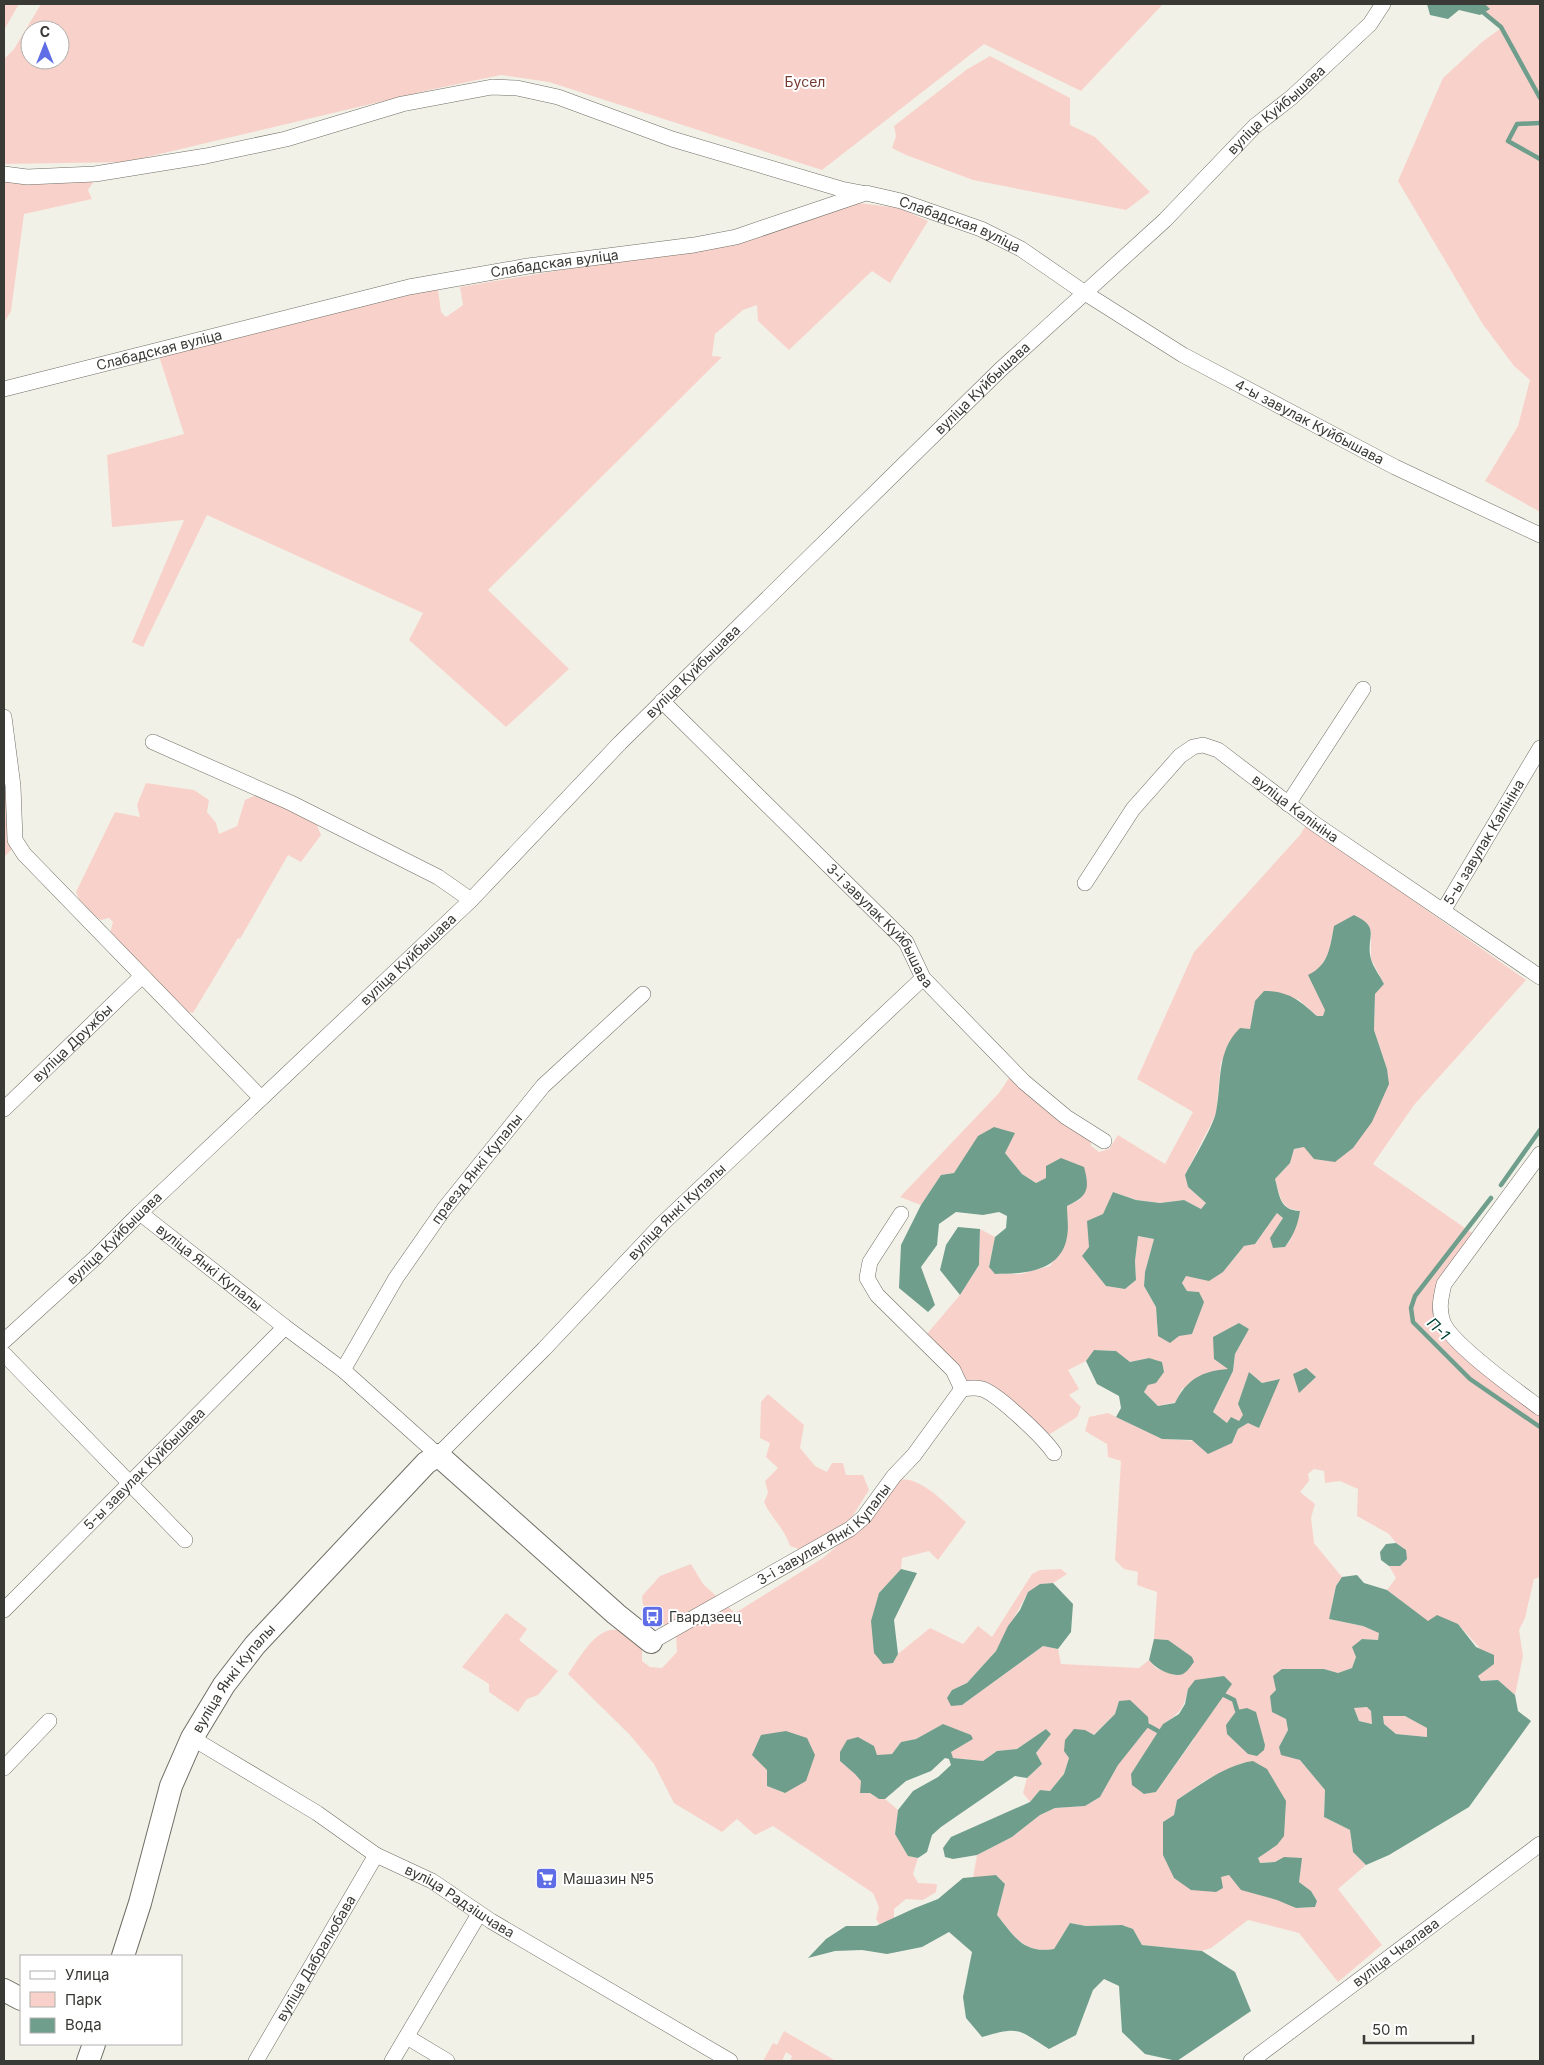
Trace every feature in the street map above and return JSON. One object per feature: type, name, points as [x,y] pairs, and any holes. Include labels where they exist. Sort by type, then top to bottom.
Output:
[{"type":"street","name":"вуліца Куйбышава","points":[[4,1341],[95,1258],[140,1213],[471,900],[662,701],[1000,370],[1165,220],[1255,126],[1292,97],[1370,24],[1383,4]]},
{"type":"street","points":[[4,174],[26,177],[95,174],[206,156],[286,139],[402,104],[492,87],[517,88],[558,97],[672,139],[841,189],[866,193]]},
{"type":"street","name":"Слабадская вуліца","points":[[4,389],[409,288],[528,266],[694,245],[736,237],[866,193],[901,201],[981,229],[1021,249],[1086,293]]},
{"type":"street","name":"4-ы завулак Куйбышава","points":[[1086,293],[1183,355],[1394,467],[1540,535]]},
{"type":"street","points":[[1288,804],[1363,689]]},
{"type":"street","name":"3-і завулак Куйбышава","points":[[662,701],[906,942],[923,978],[1024,1082],[1066,1117],[1104,1141]]},
{"type":"street","points":[[4,717],[13,786],[15,840],[24,854],[261,1098]]},
{"type":"street","points":[[153,742],[291,802],[438,877],[471,900]]},
{"type":"street","name":"вуліца Калініна","points":[[1085,883],[1134,809],[1180,756],[1193,747],[1202,745],[1218,750],[1288,804],[1540,977]]},
{"type":"street","name":"5-ы завулак Калініна","points":[[1443,911],[1540,748]]},
{"type":"street","name":"вуліца Дружбы","points":[[4,1109],[142,976]]},
{"type":"street","name":"вуліца Янкі Купалы","points":[[123,1955],[140,1903],[170,1786],[192,1738],[224,1685],[255,1645],[426,1463],[438,1455],[544,1349],[662,1224],[923,978]]},
{"type":"street","name":"праезд Янкі Купалы","points":[[343,1370],[396,1278],[451,1201],[543,1086],[643,994]]},
{"type":"street","points":[[1540,1154],[1444,1284],[1440,1297],[1443,1323],[1452,1337],[1504,1381],[1540,1408]]},
{"type":"street","name":"вуліца Янкі Купалы","points":[[140,1213],[284,1327],[343,1370],[616,1614],[652,1642]]},
{"type":"street","points":[[901,1214],[870,1262],[867,1278],[876,1295],[953,1370],[962,1389],[983,1390],[998,1400],[1046,1441],[1054,1453]]},
{"type":"street","name":"5-ы завулак Куйбышава","points":[[4,1610],[284,1327]]},
{"type":"street","points":[[4,1354],[185,1540]]},
{"type":"street","name":"3-і завулак Янкі Купалы","points":[[652,1642],[850,1529],[864,1517],[894,1476],[914,1455],[962,1389]]},
{"type":"street","points":[[4,1768],[49,1721]]},
{"type":"street","name":"вуліца Радзішчава","points":[[192,1738],[317,1813],[376,1855],[432,1880],[479,1914],[730,2061]]},
{"type":"street","name":"вуліца Чкалава","points":[[1251,2061],[1540,1844]]},
{"type":"street","name":"вуліца Дабралюбава","points":[[256,2061],[376,1855]]},
{"type":"street","points":[[392,2061],[479,1914]]},
{"type":"street","points":[[4,1990],[20,1998]]},
{"type":"street","points":[[407,2037],[447,2061]]},
{"type":"green space","points":[[4,4],[19,4],[4,30]]},
{"type":"green space","name":"Бусел","points":[[41,4],[1163,4],[1081,91],[984,44],[822,170],[549,82],[501,75],[434,89],[126,162],[4,164],[4,59],[14,49],[20,39],[20,70],[70,70],[70,20],[31,20]]},
{"type":"green space","points":[[1473,4],[1540,4],[1540,512],[1485,481],[1518,426],[1530,380],[1514,366],[1482,323],[1398,181],[1443,78],[1482,42],[1501,28]]},
{"type":"green space","points":[[990,56],[1070,98],[1070,125],[1095,137],[1150,192],[1126,210],[973,180],[892,148],[896,136],[894,126],[966,70]]},
{"type":"green space","points":[[4,179],[94,181],[88,190],[92,199],[24,214],[11,311],[4,323]]},
{"type":"green space","points":[[858,203],[899,208],[928,221],[890,283],[872,271],[789,350],[758,321],[757,305],[743,310],[715,334],[712,356],[722,357],[488,590],[569,669],[506,727],[409,640],[423,613],[207,515],[143,647],[132,642],[184,520],[112,527],[107,455],[184,434],[159,356],[397,296],[438,289],[441,312],[446,317],[463,305],[460,287],[661,253]]},
{"type":"green space","points":[[4,755],[11,850],[4,857]]},
{"type":"green space","points":[[146,783],[194,790],[209,800],[207,812],[216,823],[219,834],[237,826],[245,800],[254,796],[299,813],[316,823],[321,835],[301,862],[288,855],[240,939],[238,938],[193,1013],[185,1011],[110,933],[113,922],[109,918],[101,920],[82,906],[76,892],[115,812],[140,817],[137,805]]},
{"type":"green space","points":[[1306,825],[1526,980],[1414,1105],[1373,1164],[1475,1235],[1437,1310],[1540,1413],[1540,1577],[1534,1579],[1525,1618],[1519,1630],[1523,1656],[1515,1695],[1498,1680],[1481,1681],[1478,1675],[1494,1664],[1458,1624],[1428,1622],[1387,1590],[1396,1578],[1389,1566],[1400,1566],[1406,1550],[1396,1543],[1389,1534],[1357,1516],[1358,1489],[1340,1481],[1325,1483],[1324,1471],[1314,1469],[1308,1474],[1309,1481],[1300,1492],[1315,1504],[1311,1518],[1314,1543],[1342,1577],[1336,1586],[1329,1619],[1363,1626],[1380,1633],[1378,1640],[1362,1639],[1352,1668],[1338,1673],[1324,1669],[1286,1719],[1288,1730],[1279,1747],[1300,1760],[1325,1790],[1324,1817],[1350,1830],[1353,1852],[1366,1865],[1338,1889],[1382,1945],[1338,1982],[1299,1933],[1248,1920],[1211,1948],[1202,1951],[1142,1945],[1133,1929],[1122,1925],[1086,1926],[1070,1923],[1054,1949],[1035,1949],[1021,1942],[997,1915],[1005,1884],[996,1875],[973,1878],[977,1855],[1012,1837],[1040,1815],[1055,1808],[1085,1806],[1100,1797],[1118,1765],[1119,1701],[1115,1714],[1069,1758],[1064,1774],[1050,1791],[1040,1790],[1030,1802],[1023,1793],[1027,1778],[1042,1764],[1036,1753],[1051,1734],[1046,1729],[1017,1749],[997,1751],[983,1761],[953,1758],[950,1752],[973,1739],[943,1724],[916,1739],[901,1742],[892,1754],[840,1761],[856,1774],[871,1794],[885,1799],[898,1810],[895,1834],[908,1856],[918,1858],[913,1874],[918,1883],[937,1884],[936,1892],[923,1900],[906,1899],[894,1909],[894,1921],[882,1928],[876,1919],[879,1907],[873,1893],[773,1826],[755,1835],[737,1819],[722,1832],[674,1803],[654,1764],[630,1735],[568,1674],[584,1651],[598,1636],[606,1631],[614,1630],[626,1633],[642,1646],[642,1661],[650,1667],[662,1668],[677,1652],[676,1635],[643,1605],[642,1596],[660,1576],[691,1564],[703,1584],[735,1613],[823,1558],[867,1521],[900,1480],[908,1480],[935,1494],[966,1522],[938,1560],[929,1551],[902,1558],[901,1569],[879,1593],[893,1663],[898,1654],[930,1628],[963,1644],[978,1626],[992,1637],[1032,1574],[1040,1570],[1061,1569],[1067,1574],[1053,1583],[1040,1584],[1028,1592],[996,1651],[967,1683],[952,1690],[962,1705],[1043,1646],[1058,1649],[1061,1664],[1139,1668],[1149,1660],[1156,1668],[1176,1675],[1168,1640],[1154,1639],[1157,1592],[1137,1585],[1138,1572],[1124,1569],[1115,1560],[1121,1461],[1108,1457],[1107,1444],[1085,1431],[1089,1417],[1108,1413],[1162,1439],[1232,1443],[1238,1429],[1248,1423],[1279,1379],[1262,1383],[1250,1373],[1244,1416],[1239,1421],[1227,1423],[1213,1412],[1233,1371],[1235,1354],[1249,1329],[1239,1323],[1228,1369],[1182,1389],[1176,1402],[1158,1406],[1144,1392],[1148,1385],[1149,1358],[1130,1362],[1115,1351],[1094,1350],[1086,1361],[1068,1370],[1079,1389],[1069,1395],[1081,1407],[1077,1417],[1050,1434],[1043,1433],[965,1382],[962,1370],[926,1335],[960,1295],[979,1265],[980,1229],[995,1237],[989,1266],[995,1274],[1021,1274],[1050,1266],[1067,1238],[1067,1206],[1081,1199],[1046,1178],[1036,1183],[1022,1174],[1005,1153],[978,1137],[954,1173],[941,1175],[921,1205],[900,1197],[999,1093],[1011,1075],[1091,1139],[1091,1146],[1099,1152],[1109,1149],[1118,1135],[1165,1164],[1193,1112],[1137,1079],[1194,952],[1300,835]],"holes":[[[1334,926],[1371,931],[1371,959],[1384,984],[1375,994],[1374,1030],[1387,1069],[1304,1147],[1294,1149],[1290,1163],[1275,1179],[1284,1204],[1293,1210],[1300,1211],[1291,1239],[1285,1247],[1273,1248],[1271,1238],[1283,1218],[1277,1213],[1255,1244],[1244,1246],[1223,1272],[1198,1277],[1186,1276],[1182,1283],[1187,1291],[1199,1292],[1158,1336],[1156,1307],[1144,1286],[1145,1272],[1154,1239],[1138,1236],[1135,1261],[1136,1280],[1125,1289],[1106,1286],[1083,1256],[1089,1247],[1113,1192],[1137,1200],[1160,1203],[1184,1200],[1201,1209],[1206,1203],[1188,1187],[1185,1175],[1216,1114],[1221,1062],[1250,1030],[1255,1001],[1298,999],[1317,1016],[1323,1016],[1326,1010],[1318,970],[1329,953]],[[1188,1689],[1194,1739],[1156,1792],[1144,1794],[1163,1724],[1174,1717],[1180,1710]],[[1242,1763],[1277,1845],[1257,1858],[1260,1863],[1275,1862],[1284,1857],[1299,1882],[1311,1891],[1317,1901],[1315,1907],[1296,1908],[1230,1875],[1221,1876],[1163,1822],[1174,1815],[1177,1800],[1206,1780]],[[767,1770],[785,1793],[767,1786]]]},
{"type":"green space","points":[[768,1394],[804,1425],[800,1448],[815,1466],[827,1472],[832,1463],[843,1463],[846,1475],[863,1475],[869,1490],[850,1520],[802,1550],[790,1546],[785,1534],[764,1502],[768,1493],[765,1481],[778,1468],[766,1457],[770,1443],[760,1438],[761,1402]]},
{"type":"green space","points":[[506,1613],[527,1629],[519,1640],[558,1671],[538,1695],[527,1699],[518,1712],[489,1692],[489,1684],[462,1667]]},
{"type":"green space","points":[[1367,1706],[1371,1711],[1373,1724],[1359,1721],[1354,1708]]},
{"type":"green space","points":[[1383,1715],[1405,1716],[1428,1728],[1427,1737],[1396,1734],[1384,1724]]},
{"type":"green space","points":[[784,2031],[836,2061],[790,2061],[792,2056],[786,2052],[782,2061],[763,2061],[773,2043],[777,2045]]},
{"type":"water","points":[[1427,4],[1485,4],[1490,9],[1480,15],[1459,10],[1448,19],[1430,15]]},
{"type":"water","points":[[1354,915],[1368,924],[1371,934],[1371,959],[1384,984],[1375,994],[1374,1030],[1387,1069],[1389,1084],[1372,1122],[1353,1148],[1335,1162],[1314,1159],[1304,1147],[1294,1149],[1290,1163],[1275,1179],[1284,1205],[1293,1210],[1300,1211],[1295,1230],[1285,1247],[1273,1248],[1270,1238],[1283,1218],[1277,1213],[1255,1244],[1244,1246],[1223,1272],[1209,1281],[1186,1276],[1182,1283],[1187,1291],[1199,1292],[1204,1302],[1192,1334],[1179,1336],[1170,1343],[1158,1336],[1156,1307],[1144,1286],[1145,1272],[1154,1239],[1138,1236],[1135,1261],[1136,1280],[1125,1289],[1106,1286],[1082,1256],[1089,1247],[1087,1221],[1103,1214],[1113,1192],[1136,1200],[1160,1203],[1184,1200],[1201,1209],[1206,1203],[1188,1187],[1185,1175],[1214,1118],[1223,1057],[1232,1037],[1240,1028],[1250,1029],[1255,1001],[1264,991],[1273,991],[1287,995],[1299,1001],[1317,1016],[1323,1016],[1325,1010],[1308,975],[1315,971],[1324,961],[1330,948],[1334,926]]},
{"type":"water","points":[[994,1127],[1015,1133],[1005,1153],[1022,1174],[1036,1183],[1046,1178],[1046,1166],[1061,1158],[1084,1167],[1087,1181],[1086,1191],[1079,1199],[1067,1206],[1067,1237],[1063,1249],[1057,1258],[1040,1269],[1029,1272],[995,1274],[989,1267],[995,1237],[1006,1228],[1007,1216],[999,1212],[983,1215],[956,1212],[939,1224],[937,1245],[921,1267],[935,1305],[928,1312],[899,1288],[901,1245],[921,1205],[941,1175],[954,1173],[978,1136]]},
{"type":"water","points":[[958,1227],[980,1229],[979,1265],[960,1295],[940,1270],[946,1245]]},
{"type":"water","points":[[1239,1323],[1249,1329],[1235,1354],[1233,1371],[1213,1412],[1227,1423],[1231,1417],[1239,1421],[1243,1415],[1238,1404],[1249,1372],[1262,1383],[1280,1379],[1259,1428],[1248,1423],[1238,1429],[1232,1443],[1208,1454],[1192,1440],[1162,1439],[1116,1417],[1121,1408],[1119,1396],[1097,1384],[1086,1361],[1094,1350],[1116,1351],[1130,1362],[1149,1358],[1162,1362],[1164,1372],[1156,1383],[1148,1385],[1144,1392],[1158,1406],[1175,1403],[1190,1382],[1196,1378],[1210,1372],[1228,1369],[1214,1359],[1213,1337]]},
{"type":"water","points":[[1306,1368],[1316,1377],[1299,1393],[1293,1374]]},
{"type":"water","points":[[1396,1543],[1406,1550],[1407,1559],[1400,1566],[1389,1566],[1381,1560],[1380,1552],[1386,1544]]},
{"type":"water","points":[[901,1569],[917,1573],[894,1620],[898,1654],[893,1663],[883,1664],[874,1653],[871,1621],[879,1593]]},
{"type":"water","points":[[1357,1575],[1364,1583],[1387,1590],[1428,1621],[1437,1615],[1458,1624],[1476,1647],[1494,1655],[1494,1664],[1478,1676],[1481,1681],[1498,1680],[1515,1695],[1518,1711],[1531,1721],[1469,1807],[1389,1855],[1366,1865],[1353,1852],[1350,1830],[1324,1817],[1325,1790],[1300,1760],[1281,1755],[1279,1747],[1288,1730],[1286,1719],[1272,1712],[1270,1696],[1276,1690],[1273,1676],[1282,1669],[1324,1669],[1338,1673],[1352,1668],[1356,1657],[1352,1647],[1362,1639],[1378,1640],[1379,1633],[1363,1626],[1329,1619],[1336,1586],[1342,1577]],"holes":[[[1367,1707],[1371,1711],[1372,1724],[1359,1721],[1354,1708]],[[1383,1716],[1405,1716],[1427,1728],[1427,1737],[1396,1734],[1384,1724]]]},
{"type":"water","points":[[1053,1583],[1073,1604],[1071,1632],[1058,1649],[1043,1646],[962,1705],[951,1706],[947,1698],[952,1690],[967,1683],[996,1651],[1008,1626],[1020,1610],[1028,1592],[1040,1584]]},
{"type":"water","points":[[1154,1639],[1168,1640],[1192,1657],[1194,1662],[1183,1674],[1179,1675],[1159,1669],[1149,1660]]},
{"type":"water","points":[[1224,1676],[1232,1684],[1156,1792],[1144,1794],[1132,1785],[1131,1774],[1163,1724],[1179,1714],[1185,1704],[1188,1689],[1195,1680]]},
{"type":"water","points":[[1130,1700],[1148,1717],[1149,1726],[1118,1765],[1100,1797],[1085,1806],[1055,1808],[1040,1815],[1012,1837],[977,1855],[953,1859],[945,1857],[943,1848],[951,1837],[1030,1802],[1040,1790],[1050,1791],[1064,1774],[1069,1758],[1064,1751],[1065,1740],[1074,1729],[1085,1730],[1094,1735],[1115,1714],[1119,1701]]},
{"type":"water","points":[[1247,1708],[1256,1712],[1265,1745],[1264,1750],[1257,1756],[1248,1754],[1227,1734],[1226,1725],[1237,1710]]},
{"type":"water","points":[[943,1724],[971,1735],[973,1739],[951,1752],[953,1758],[983,1761],[997,1751],[1017,1749],[1046,1729],[1051,1734],[1036,1753],[1042,1764],[1027,1778],[1015,1776],[941,1827],[932,1835],[927,1852],[918,1858],[908,1856],[895,1834],[898,1810],[913,1791],[938,1777],[951,1765],[949,1759],[945,1758],[931,1771],[906,1781],[885,1799],[879,1799],[870,1793],[860,1793],[861,1781],[840,1761],[840,1752],[847,1740],[858,1737],[874,1746],[877,1755],[892,1754],[901,1742],[916,1739]]},
{"type":"water","points":[[786,1731],[807,1738],[815,1755],[806,1781],[785,1793],[767,1786],[767,1770],[752,1755],[761,1735]]},
{"type":"water","points":[[1253,1761],[1267,1769],[1286,1801],[1284,1836],[1277,1845],[1258,1858],[1260,1863],[1275,1862],[1284,1857],[1302,1858],[1299,1882],[1311,1891],[1317,1901],[1315,1907],[1296,1908],[1277,1900],[1241,1890],[1229,1875],[1221,1877],[1223,1888],[1216,1892],[1191,1890],[1174,1878],[1163,1855],[1163,1822],[1174,1815],[1177,1800],[1223,1771]]},
{"type":"water","points":[[996,1875],[1005,1884],[997,1915],[1014,1936],[1027,1946],[1043,1950],[1054,1949],[1070,1923],[1086,1926],[1122,1925],[1133,1929],[1142,1945],[1202,1951],[1235,1972],[1251,2011],[1177,2061],[1145,2054],[1122,2032],[1119,1986],[1104,1979],[1093,1990],[1076,2035],[1049,2049],[1018,2031],[1004,2031],[982,2037],[966,2018],[963,1997],[972,1952],[949,1932],[922,1947],[887,1954],[862,1950],[835,1951],[808,1958],[826,1939],[846,1926],[876,1926],[938,1899],[963,1878]]},
{"type":"waterway","points":[[1473,4],[1501,27],[1540,98]]},
{"type":"waterway","points":[[1540,123],[1517,124],[1508,141],[1540,159]]},
{"type":"waterway","name":"П-1","points":[[1501,1185],[1540,1130]]},
{"type":"waterway","name":"П-1","points":[[1491,1198],[1415,1296],[1411,1308],[1413,1322],[1470,1379],[1540,1427]]},
{"type":"waterway","points":[[1224,1695],[1234,1700],[1237,1710]]},
{"type":"waterway","points":[[1149,1726],[1158,1731]]},
{"type":"place","name":"Гвардзеец","points":[[653,1617]]},
{"type":"place","name":"Машазин №5","points":[[547,1879]]}]
